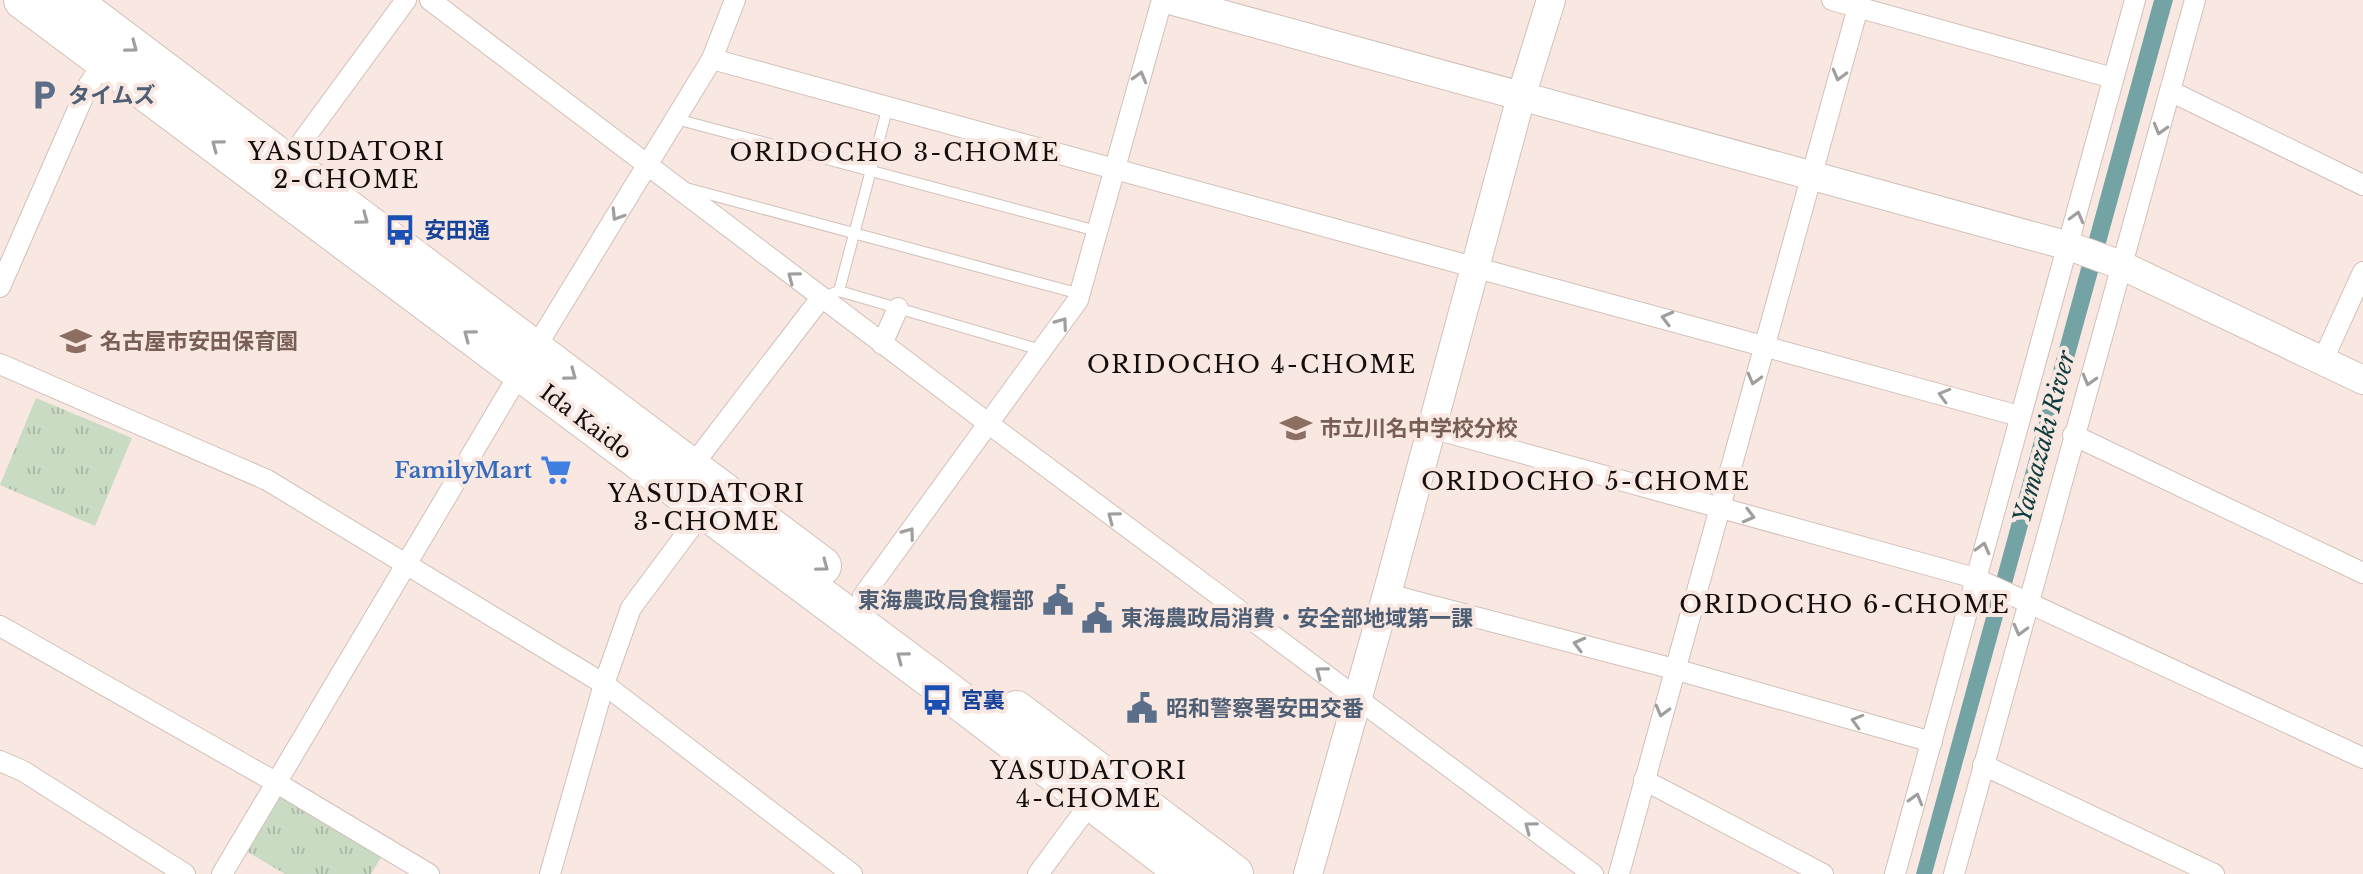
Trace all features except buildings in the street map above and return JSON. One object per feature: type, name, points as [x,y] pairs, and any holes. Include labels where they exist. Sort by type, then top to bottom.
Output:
[{"type":"highway","name":"Ida Kaido","points":[[23,0],[528,360],[692,466],[1234,874]]},
{"type":"highway","name":"Ida Kaido","points":[[70,0],[287,162],[704,510],[1187,874]]},
{"type":"street","points":[[287,162],[406,0]]},
{"type":"street","points":[[430,0],[647,167],[830,295],[882,344],[1593,874]]},
{"type":"street","points":[[222,874],[528,360],[712,59],[735,0]]},
{"type":"street","points":[[863,596],[1078,300],[1162,0]]},
{"type":"street","points":[[1170,0],[2069,246],[2121,265],[2363,380]]},
{"type":"street","points":[[1308,874],[1521,97],[1551,0]]},
{"type":"street","points":[[1832,0],[1859,4],[2113,78]]},
{"type":"street","points":[[1895,874],[2135,0]]},
{"type":"street","points":[[1954,874],[2025,600],[2195,0]]},
{"type":"street","points":[[1619,874],[1859,4]]},
{"type":"street","points":[[712,59],[2019,416]]},
{"type":"street","points":[[0,287],[88,86],[105,60]]},
{"type":"street","points":[[2170,91],[2363,185]]},
{"type":"street","points":[[2322,362],[2363,272]]},
{"type":"street","points":[[692,466],[830,295]]},
{"type":"street","points":[[882,344],[898,308]]},
{"type":"street","points":[[0,364],[267,480],[408,564],[604,684],[852,874]]},
{"type":"street","points":[[1431,428],[1978,579],[2363,758]]},
{"type":"street","points":[[2073,435],[2363,573]]},
{"type":"street","points":[[550,874],[604,684],[631,608],[704,510]]},
{"type":"street","points":[[1387,594],[1674,669],[1932,742]]},
{"type":"street","points":[[0,626],[277,783],[429,874]]},
{"type":"street","points":[[0,761],[23,771],[185,874]]},
{"type":"street","points":[[1983,765],[2214,874]]},
{"type":"street","points":[[1644,780],[1823,874]]},
{"type":"street","points":[[1038,874],[1092,801]]},
{"type":"lane","points":[[888,106],[854,233],[830,295],[898,308],[1042,351]]},
{"type":"lane","points":[[676,119],[1097,231]]},
{"type":"lane","points":[[669,183],[1080,294]]},
{"type":"green space","points":[[36,398],[132,438],[95,526],[0,485]]},
{"type":"green space","points":[[280,795],[382,856],[371,874],[285,874],[246,851]]},
{"type":"water","name":"Yamazaki River","points":[[2154,0],[2173,0],[1932,874],[1916,874]]},
{"type":"place","name":"タイムズ","points":[[44,95]]},
{"type":"place","name":"安田通","points":[[400,230]]},
{"type":"place","name":"名古屋市安田保育園","points":[[76,341]]},
{"type":"place","name":"市立川名中学校分校","points":[[1296,428]]},
{"type":"place","name":"FamilyMart","points":[[556,470]]},
{"type":"place","name":"東海農政局食糧部","points":[[1058,600]]},
{"type":"place","name":"東海農政局消費・安全部地域第一課","points":[[1097,618]]},
{"type":"place","name":"宮裏","points":[[937,700]]},
{"type":"place","name":"昭和警察署安田交番","points":[[1142,708]]},
{"type":"district","name":"ORIDOCHO 3-CHOME","points":[[895,152]]},
{"type":"district","name":"YASUDATORI 2-CHOME","points":[[347,165]]},
{"type":"district","name":"ORIDOCHO 4-CHOME","points":[[1252,364]]},
{"type":"district","name":"ORIDOCHO 5-CHOME","points":[[1586,481]]},
{"type":"district","name":"YASUDATORI 3-CHOME","points":[[707,507]]},
{"type":"district","name":"ORIDOCHO 6-CHOME","points":[[1845,604]]},
{"type":"district","name":"YASUDATORI 4-CHOME","points":[[1089,784]]}]
